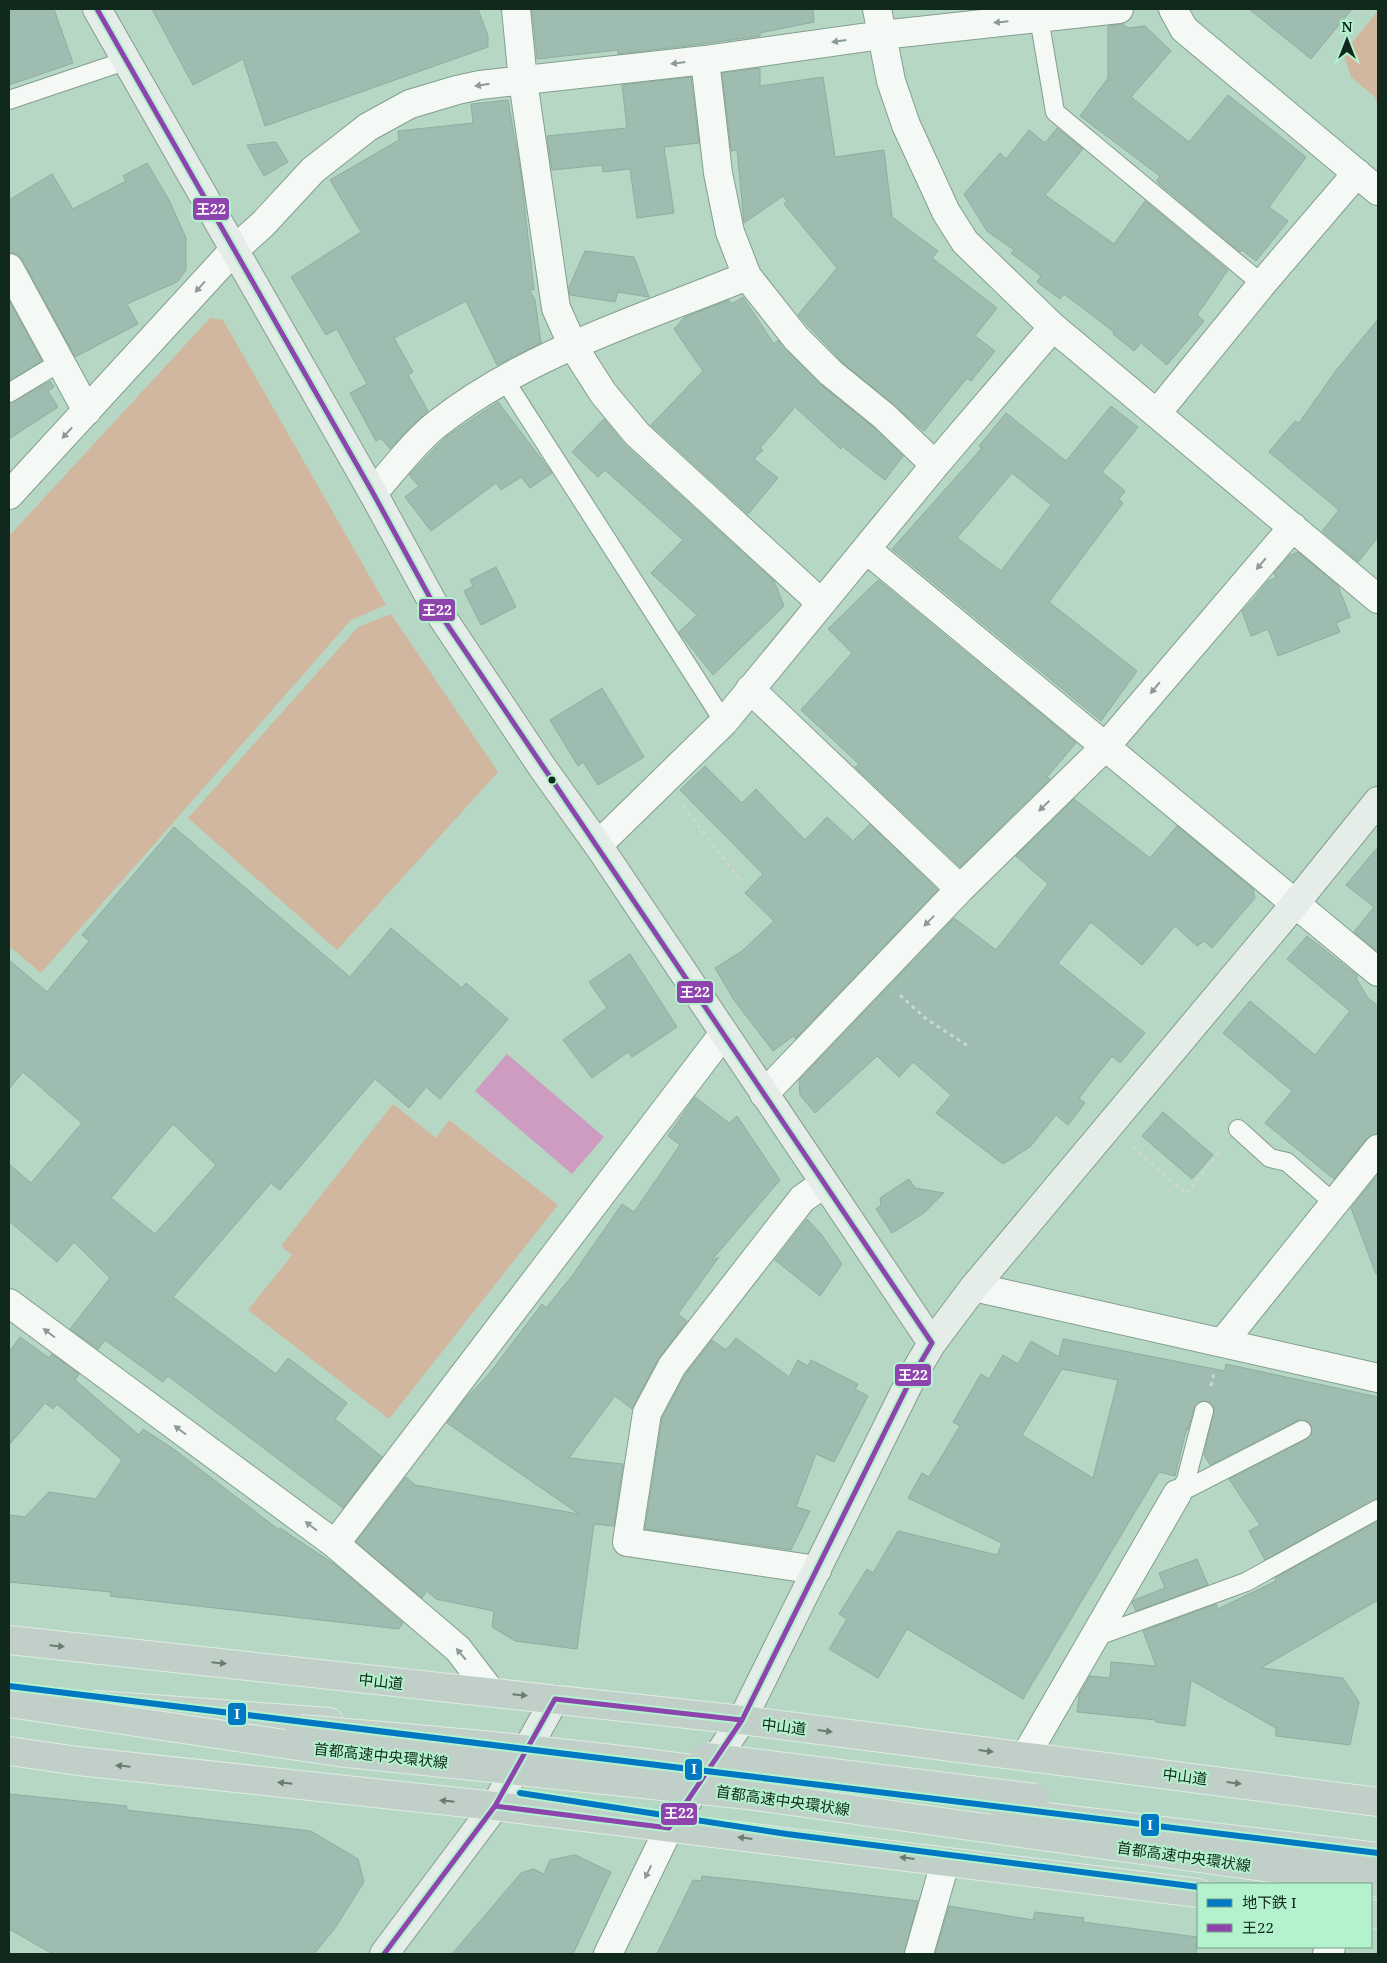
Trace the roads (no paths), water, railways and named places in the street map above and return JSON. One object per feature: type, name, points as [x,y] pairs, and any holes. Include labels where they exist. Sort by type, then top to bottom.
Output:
[{"type":"highway","name":"中山道","points":[[9,1640],[742,1720],[1026,1755],[1378,1802]]},
{"type":"highway","points":[[9,1698],[455,1732],[645,1750],[1378,1840]]},
{"type":"highway","name":"首都高速中央環状線","points":[[9,1703],[338,1752],[579,1775],[748,1795],[1378,1883]]},
{"type":"highway","points":[[9,1708],[88,1718],[260,1726],[465,1743],[630,1760],[878,1796],[1378,1857]]},
{"type":"highway","name":"首都高速中央環状線","points":[[9,1708],[198,1738],[574,1778],[1333,1883]]},
{"type":"highway","points":[[9,1751],[78,1761],[495,1806],[1197,1893]]},
{"type":"street","points":[[97,9],[233,251],[373,493],[434,605],[542,767],[598,844],[932,1343]]},
{"type":"street","points":[[516,9],[523,81],[556,308],[573,346],[603,393],[637,434],[821,603]]},
{"type":"street","points":[[877,9],[890,81],[906,125],[946,212],[966,242],[1053,327],[1378,599]]},
{"type":"street","points":[[9,495],[233,251],[263,224],[313,170],[368,126],[410,104],[480,85],[704,60],[882,35],[1119,9]]},
{"type":"street","points":[[1173,9],[1184,29],[1378,191]]},
{"type":"street","points":[[704,60],[720,182],[730,232],[747,276],[796,338],[831,374],[884,416],[935,465]]},
{"type":"street","points":[[1157,413],[1262,284],[1357,173]]},
{"type":"street","points":[[9,268],[87,411]]},
{"type":"street","points":[[373,493],[435,426],[483,390],[504,378],[573,346],[747,276]]},
{"type":"street","points":[[598,844],[724,722],[935,465],[1053,327]]},
{"type":"street","points":[[764,1094],[960,889],[1106,746],[1293,527]]},
{"type":"street","points":[[866,549],[1106,746],[1294,905],[1378,972]]},
{"type":"street","points":[[750,689],[960,889]]},
{"type":"street","points":[[608,1954],[669,1828],[742,1720],[912,1377],[932,1343],[974,1287],[1294,905],[1378,800]]},
{"type":"street","points":[[335,1544],[724,1033]]},
{"type":"street","points":[[1223,1342],[1378,1149]]},
{"type":"street","points":[[816,1570],[627,1542],[647,1413],[672,1366],[802,1199],[824,1184]]},
{"type":"street","points":[[974,1287],[1378,1378]]},
{"type":"street","points":[[10,1306],[335,1544],[458,1649],[491,1692]]},
{"type":"street","points":[[1026,1755],[1177,1494]]},
{"type":"street","points":[[384,1954],[495,1806],[555,1699]]},
{"type":"street","points":[[919,1954],[945,1863]]},
{"type":"lane","points":[[1039,18],[1055,112],[1262,284]]},
{"type":"lane","points":[[9,100],[125,61]]},
{"type":"lane","points":[[9,393],[60,362]]},
{"type":"lane","points":[[504,378],[724,722]]},
{"type":"lane","points":[[1238,1129],[1270,1158],[1286,1162],[1334,1203]]},
{"type":"lane","points":[[1177,1494],[1186,1480],[1204,1411]]},
{"type":"lane","points":[[1177,1494],[1302,1430]]},
{"type":"lane","points":[[1094,1637],[1246,1582],[1378,1510]]},
{"type":"metro line","name":"I","points":[[9,1686],[1378,1853]]},
{"type":"metro line","name":"I","points":[[520,1793],[787,1834],[1197,1887]]}]
